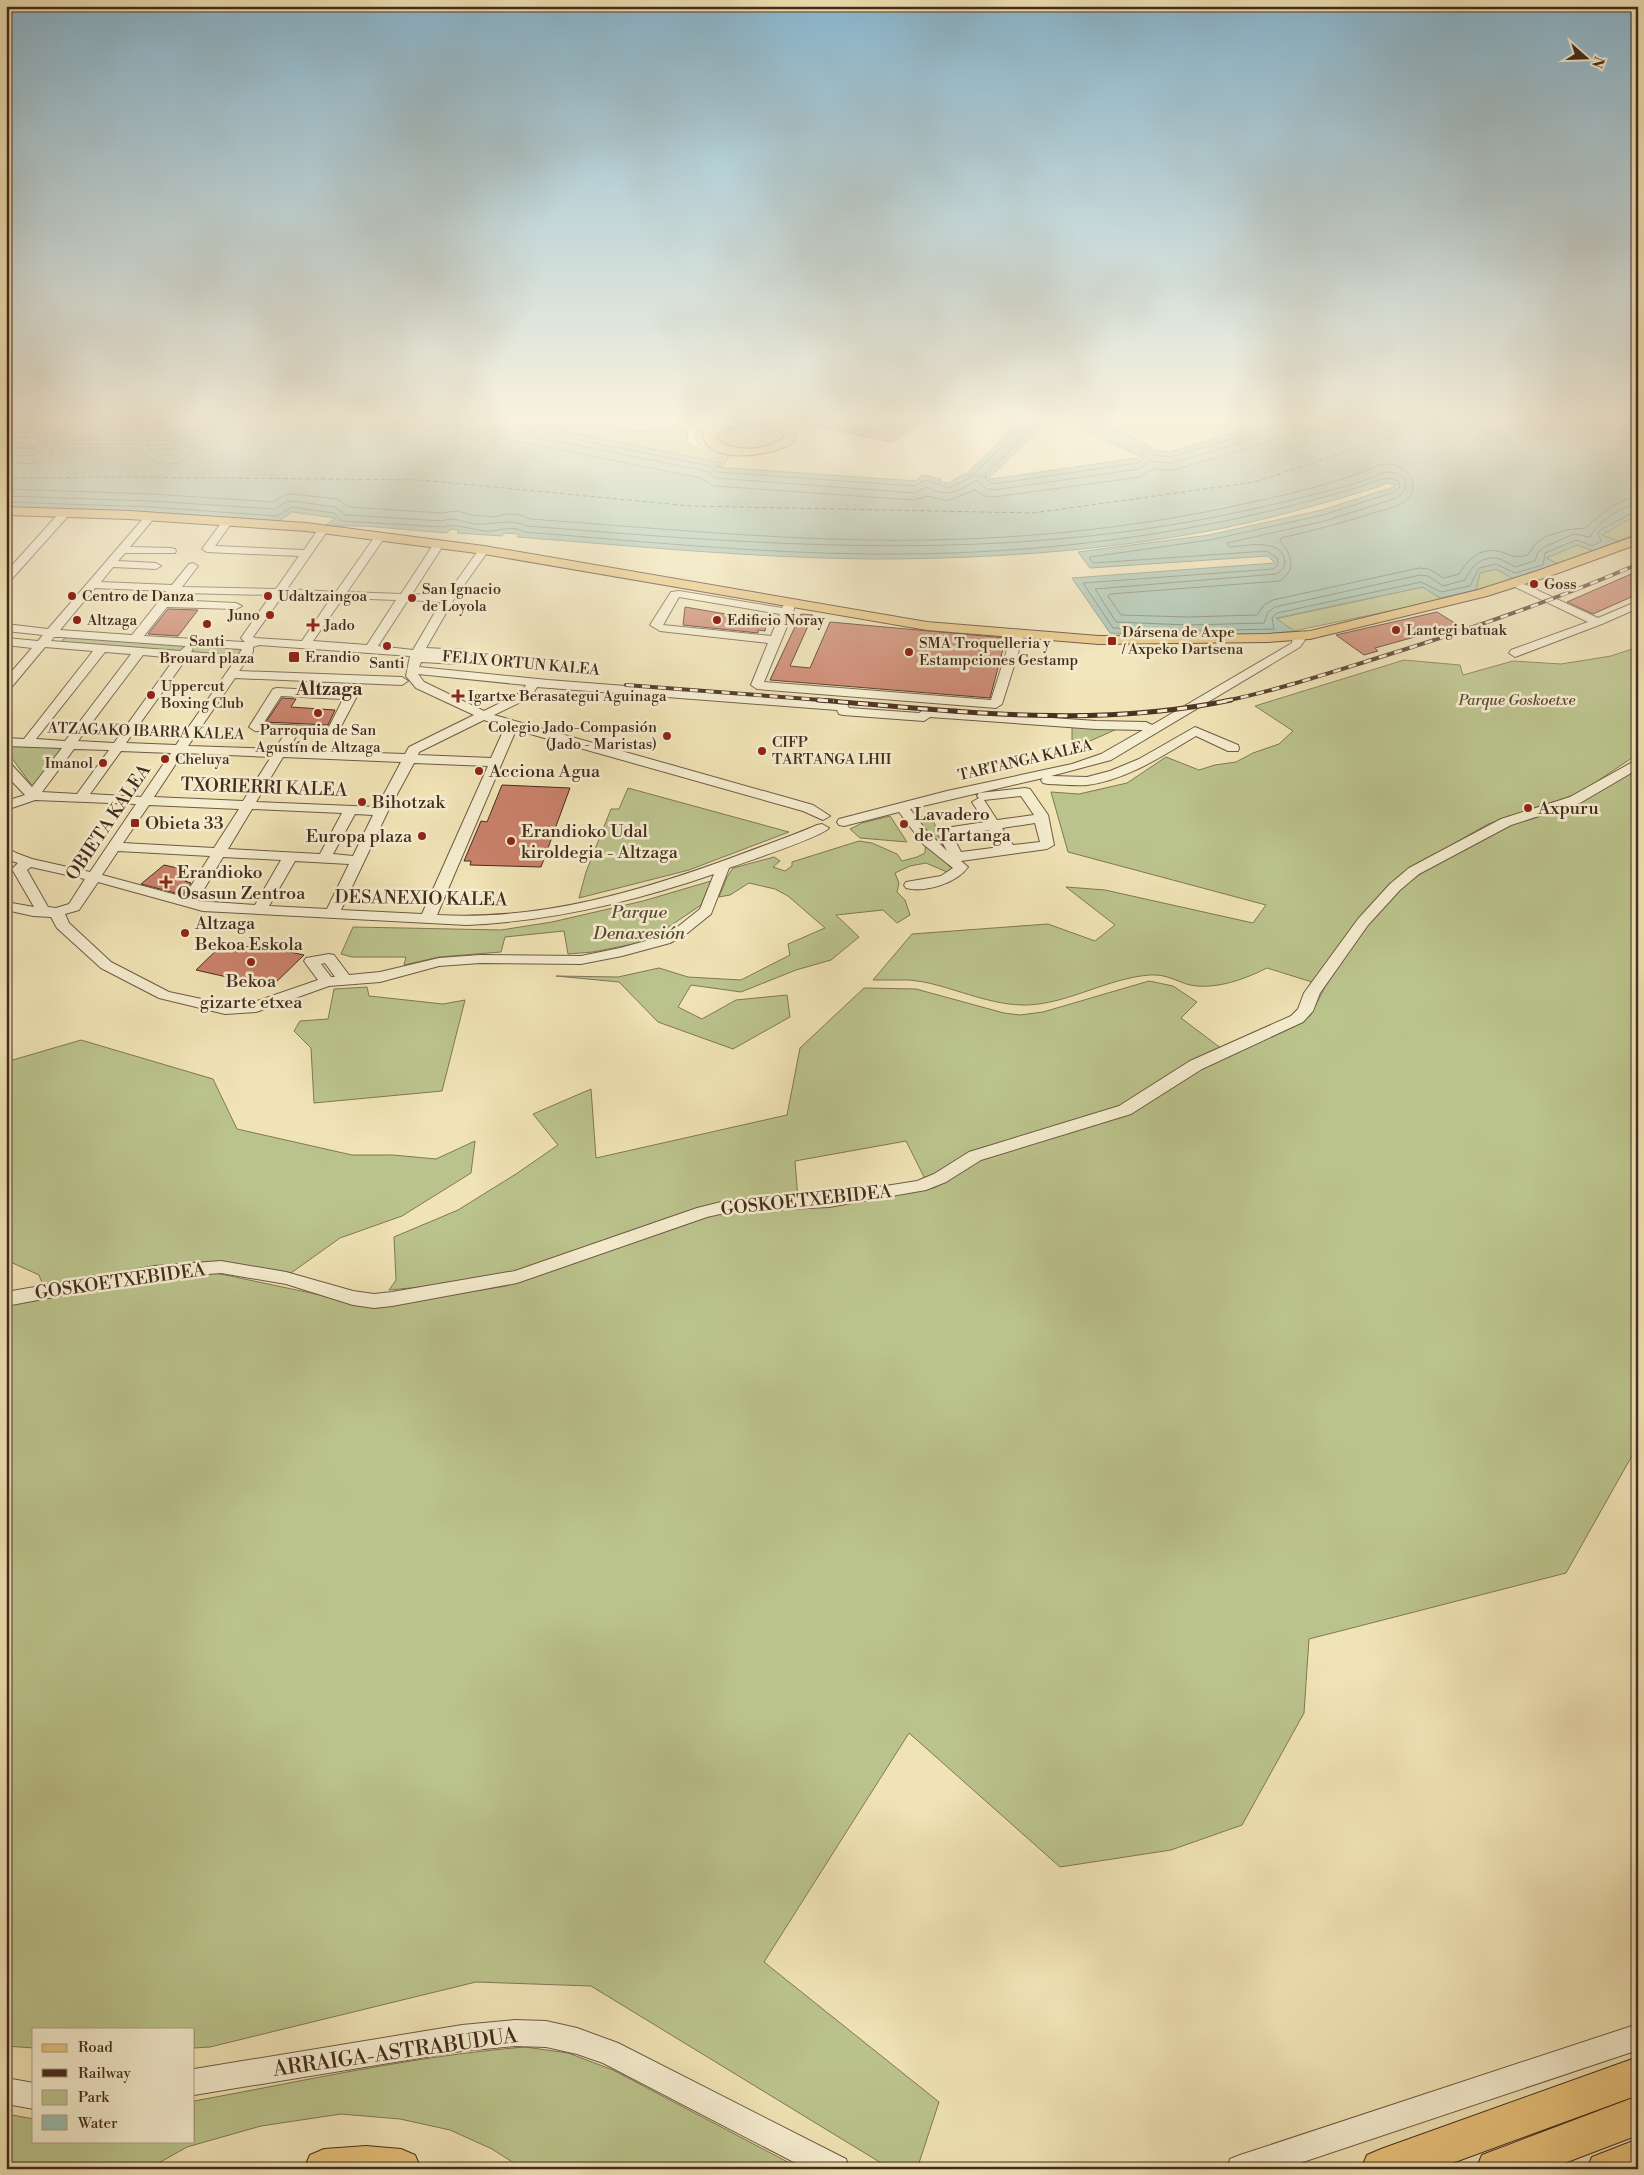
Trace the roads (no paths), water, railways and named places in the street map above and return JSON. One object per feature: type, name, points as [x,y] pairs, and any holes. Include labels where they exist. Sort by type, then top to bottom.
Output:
[{"type":"highway","points":[[1381,2169],[1638,2076]]},
{"type":"highway","points":[[1496,2169],[1638,2115]]},
{"type":"highway","points":[[324,2169],[366,2166],[401,2169]]},
{"type":"main road","points":[[205,520],[380,537],[484,550],[789,607],[927,626],[1099,640],[1297,636],[1438,605],[1515,583],[1634,543]]},
{"type":"main road","points":[[1257,638],[1337,628]]},
{"type":"main road","points":[[1604,2169],[1638,2156]]},
{"type":"street","points":[[6,579],[59,520]]},
{"type":"street","points":[[6,686],[47,641],[91,585],[149,520]]},
{"type":"street","points":[[228,521],[207,549],[306,553]]},
{"type":"street","name":"OBIETA KALEA","points":[[57,914],[74,907],[180,748],[247,652],[247,638],[323,531]]},
{"type":"street","points":[[305,644],[380,537]]},
{"type":"street","points":[[370,649],[439,544]]},
{"type":"street","points":[[122,550],[171,551]]},
{"type":"street","points":[[484,550],[449,599],[412,667],[412,676],[420,685],[485,716],[801,806],[823,822]]},
{"type":"street","points":[[109,564],[156,566]]},
{"type":"street","points":[[135,639],[163,603],[179,589],[193,566]]},
{"type":"street","points":[[1515,583],[1598,622]]},
{"type":"street","points":[[91,585],[447,599]]},
{"type":"street","points":[[775,640],[655,626],[676,594],[770,609],[789,607],[757,685],[996,704],[1018,634]]},
{"type":"street","points":[[163,603],[236,606]]},
{"type":"street","points":[[1515,652],[1598,622],[1638,604]]},
{"type":"street","points":[[6,627],[47,641],[139,652],[187,650],[237,659]]},
{"type":"street","name":"TARTANGA KALEA","points":[[823,822],[835,829],[842,826],[844,822],[1075,767],[1106,757],[1296,645],[1299,640],[1297,636]]},
{"type":"street","points":[[6,641],[135,639],[248,644],[305,644],[370,649],[417,658]]},
{"type":"street","points":[[27,743],[106,649],[119,640]]},
{"type":"street","points":[[81,798],[187,650]]},
{"type":"street","points":[[6,806],[34,794],[139,652]]},
{"type":"street","name":"FELIX ORTUN KALEA","points":[[417,658],[534,682],[844,707],[843,711],[924,717],[924,713],[1086,724],[1146,726]]},
{"type":"street","points":[[355,680],[363,666]]},
{"type":"street","points":[[236,675],[402,682]]},
{"type":"street","points":[[315,694],[324,679]]},
{"type":"street","points":[[332,914],[381,811],[414,750],[527,694],[534,682]]},
{"type":"street","points":[[277,692],[315,694],[351,696],[333,731],[255,727],[277,692]]},
{"type":"street","points":[[428,918],[512,725]]},
{"type":"street","points":[[188,903],[294,729]]},
{"type":"street","points":[[1023,778],[1086,781],[1102,777],[1126,769],[1196,731],[1233,748]]},
{"type":"street","name":"ATZAGAKO IBARRA KALEA","points":[[6,742],[495,762]]},
{"type":"street","name":"GOSKOETXEBIDEA","points":[[6,1299],[156,1272],[221,1267],[286,1278],[353,1298],[374,1301],[392,1299],[517,1277],[703,1212],[729,1206],[829,1201],[920,1186],[940,1178],[976,1156],[1125,1110],[1140,1103],[1172,1078],[1297,1019],[1305,1010],[1312,993],[1363,922],[1395,887],[1414,871],[1506,822],[1576,800],[1638,763]]},
{"type":"street","points":[[6,767],[34,794]]},
{"type":"street","points":[[911,885],[952,876],[959,872],[961,867],[943,857],[931,846],[907,806],[1025,792],[1042,815],[1042,818],[1041,826],[1047,845],[958,858],[944,832],[1042,818]]},
{"type":"street","name":"TXORIERRI KALEA","points":[[34,794],[81,798],[381,811]]},
{"type":"street","points":[[979,802],[1009,850]]},
{"type":"street","points":[[326,855],[349,813]]},
{"type":"street","name":"DESANEXIO KALEA","points":[[9,853],[28,862],[94,877],[203,907],[505,920],[600,902],[661,886],[722,867],[823,822]]},
{"type":"street","points":[[114,847],[358,860]]},
{"type":"street","points":[[260,910],[290,857]]},
{"type":"street","points":[[28,862],[19,869],[43,910],[57,914],[62,925],[106,965],[164,995],[225,1009],[256,1007],[327,982],[380,977],[440,962],[480,959],[581,960],[622,952],[665,940],[680,932],[706,910],[722,867]]},
{"type":"street","points":[[6,906],[40,914],[57,914]]},
{"type":"street","points":[[327,982],[311,961],[329,958],[344,979]]},
{"type":"street","name":"ARRAIGA-ASTRABUDUA","points":[[195,2082],[462,2038],[515,2033],[546,2034],[577,2041],[609,2052],[836,2169]]},
{"type":"street","points":[[1240,2169],[1638,2037]]},
{"type":"street","points":[[6,2091],[32,2096]]},
{"type":"water","points":[[258,520],[281,520],[279,521]]},
{"type":"water","points":[[333,520],[1260,520],[1225,528],[1121,545],[996,556],[871,559],[694,551],[517,537],[519,534],[504,533],[502,536],[457,533],[459,530],[450,529],[447,533],[364,526],[325,526]]},
{"type":"water","points":[[1279,520],[1629,520],[1602,535],[1618,541],[1594,551],[1577,545],[1546,558],[1560,565],[1514,579],[1496,569],[1480,573],[1476,590],[1440,598],[1423,587],[1276,618],[1294,631],[1225,636],[1110,633],[1072,578],[1275,563],[1268,556],[1090,568],[1078,552],[1209,535]]},
{"type":"railway","points":[[1225,701],[1298,682],[1439,639],[1539,604],[1638,564]]},
{"type":"railway","points":[[626,685],[834,701]]},
{"type":"railway","points":[[818,700],[922,709],[1077,716],[1180,709],[1231,700]]},
{"type":"place","name":"Goss","points":[[1534,584]]},
{"type":"place","name":"Centro de Danza","points":[[72,596]]},
{"type":"place","name":"Udaltzaingoa","points":[[268,596]]},
{"type":"place","name":"San Ignacio de Loyola","points":[[412,598]]},
{"type":"place","name":"Juno","points":[[270,615]]},
{"type":"place","name":"Altzaga","points":[[77,620]]},
{"type":"place","name":"Edificio Noray","points":[[717,620]]},
{"type":"place","name":"Santi Brouard plaza","points":[[207,624]]},
{"type":"place","name":"Jado","points":[[313,625]]},
{"type":"place","name":"Lantegi batuak","points":[[1396,630]]},
{"type":"place","name":"Dársena de Axpe / Axpeko Dartsena","points":[[1112,641]]},
{"type":"place","name":"Santi","points":[[387,646]]},
{"type":"place","name":"SMA Troquelleria y Estampciones Gestamp","points":[[909,652]]},
{"type":"place","name":"Erandio","points":[[294,657]]},
{"type":"place","name":"Uppercut Boxing Club","points":[[151,695]]},
{"type":"place","name":"Igartxe Berasategui Aguinaga","points":[[458,696]]},
{"type":"place","name":"Parroquia de San Agustín de Altzaga","points":[[318,713]]},
{"type":"place","name":"Colegio Jado-Compasión (Jado - Maristas)","points":[[667,736]]},
{"type":"place","name":"CIFP TARTANGA LHII","points":[[762,751]]},
{"type":"place","name":"Cheluya","points":[[165,759]]},
{"type":"place","name":"Imanol","points":[[103,763]]},
{"type":"place","name":"Acciona Agua","points":[[479,771]]},
{"type":"place","name":"Bihotzak","points":[[362,802]]},
{"type":"place","name":"Axpuru","points":[[1528,808]]},
{"type":"place","name":"Obieta 33","points":[[135,823]]},
{"type":"place","name":"Lavadero de Tartanga","points":[[904,824]]},
{"type":"place","name":"Europa plaza","points":[[422,836]]},
{"type":"place","name":"Erandioko Udal kiroldegia - Altzaga","points":[[511,841]]},
{"type":"place","name":"Erandioko Osasun Zentroa","points":[[166,882]]},
{"type":"place","name":"Altzaga Bekoa Eskola","points":[[185,933]]},
{"type":"place","name":"Bekoa gizarte etxea","points":[[251,962]]},
{"type":"district","name":"Altzaga","points":[[329,688]]},
{"type":"park label","name":"Parque Goskoetxe","points":[[1517,700]]},
{"type":"park label","name":"Parque Denaxesión","points":[[639,922]]}]
